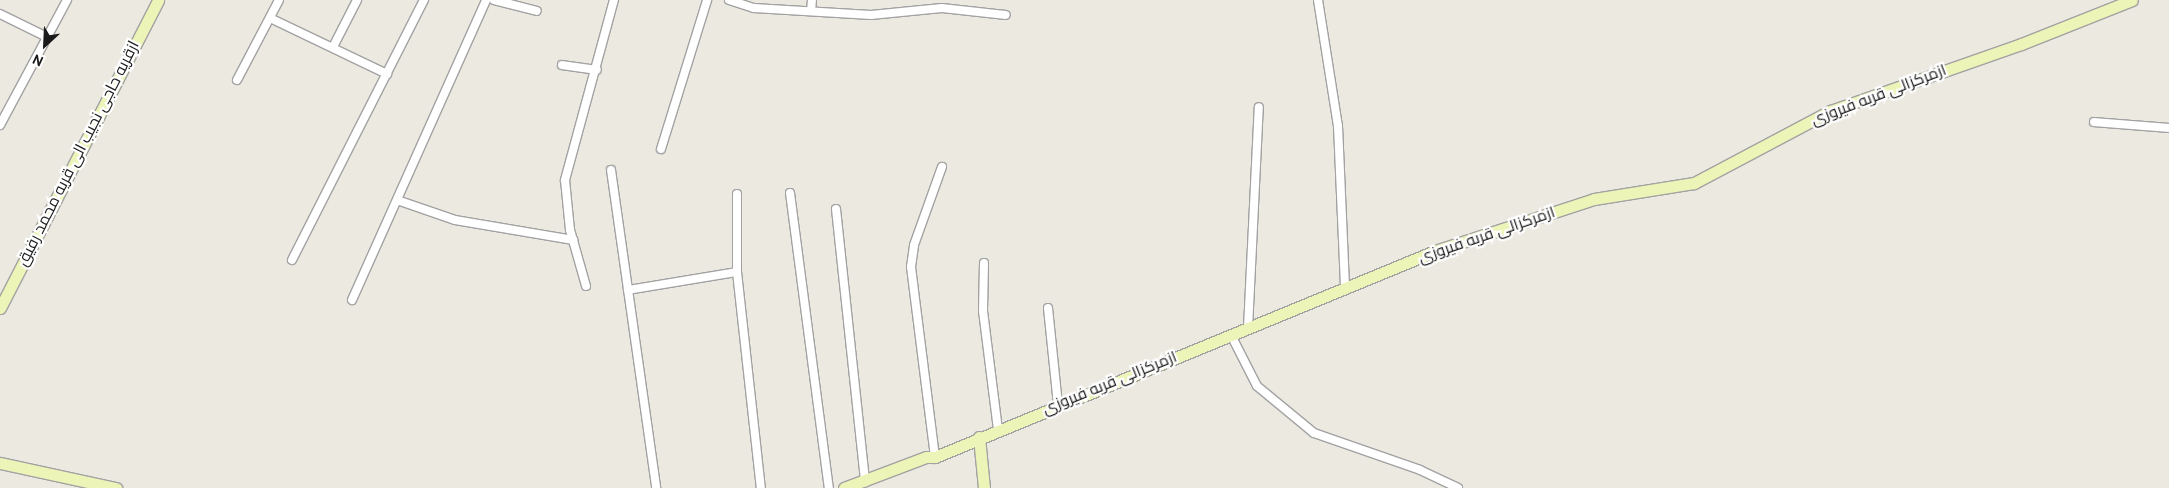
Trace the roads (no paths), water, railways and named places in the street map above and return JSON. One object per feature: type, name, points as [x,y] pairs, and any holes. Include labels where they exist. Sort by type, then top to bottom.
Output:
[{"type":"main road","name":"ازقریه حاجی نجیب الی قریه محمد رفیق","points":[[0,308],[158,0]]},
{"type":"main road","name":"ازمرکزالی قریه فیروزی","points":[[844,488],[865,482],[926,457],[935,457],[998,429],[1436,251],[1594,199],[1694,183],[1830,111],[2021,44],[2132,0]]},
{"type":"main road","points":[[979,437],[984,488]]},
{"type":"main road","points":[[0,463],[116,488]]},
{"type":"street","points":[[0,124],[67,0]]},
{"type":"street","points":[[237,80],[279,0]]},
{"type":"street","points":[[333,47],[357,0]]},
{"type":"street","points":[[292,260],[424,0]]},
{"type":"street","points":[[352,300],[486,0]]},
{"type":"street","points":[[494,0],[537,11]]},
{"type":"street","points":[[586,286],[573,240],[565,180],[597,70],[614,0]]},
{"type":"street","points":[[661,148],[707,0]]},
{"type":"street","points":[[729,0],[754,8],[871,15],[942,8],[1006,15]]},
{"type":"street","points":[[811,11],[812,0]]},
{"type":"street","points":[[1318,0],[1338,126],[1345,288]]},
{"type":"street","points":[[0,14],[47,37]]},
{"type":"street","points":[[270,18],[387,74]]},
{"type":"street","points":[[562,65],[597,70]]},
{"type":"street","points":[[1248,328],[1258,107]]},
{"type":"street","points":[[2094,122],[2169,128]]},
{"type":"street","points":[[935,457],[911,267],[914,245],[942,167]]},
{"type":"street","points":[[611,170],[656,488]]},
{"type":"street","points":[[738,194],[736,239],[738,272],[761,488]]},
{"type":"street","points":[[790,194],[830,488]]},
{"type":"street","points":[[397,200],[456,220],[573,240]]},
{"type":"street","points":[[836,209],[865,482]]},
{"type":"street","points":[[984,263],[983,311],[998,429]]},
{"type":"street","points":[[628,290],[738,272]]},
{"type":"street","points":[[1048,308],[1058,405]]},
{"type":"street","points":[[1231,334],[1257,386],[1314,432],[1420,470],[1458,488]]}]
